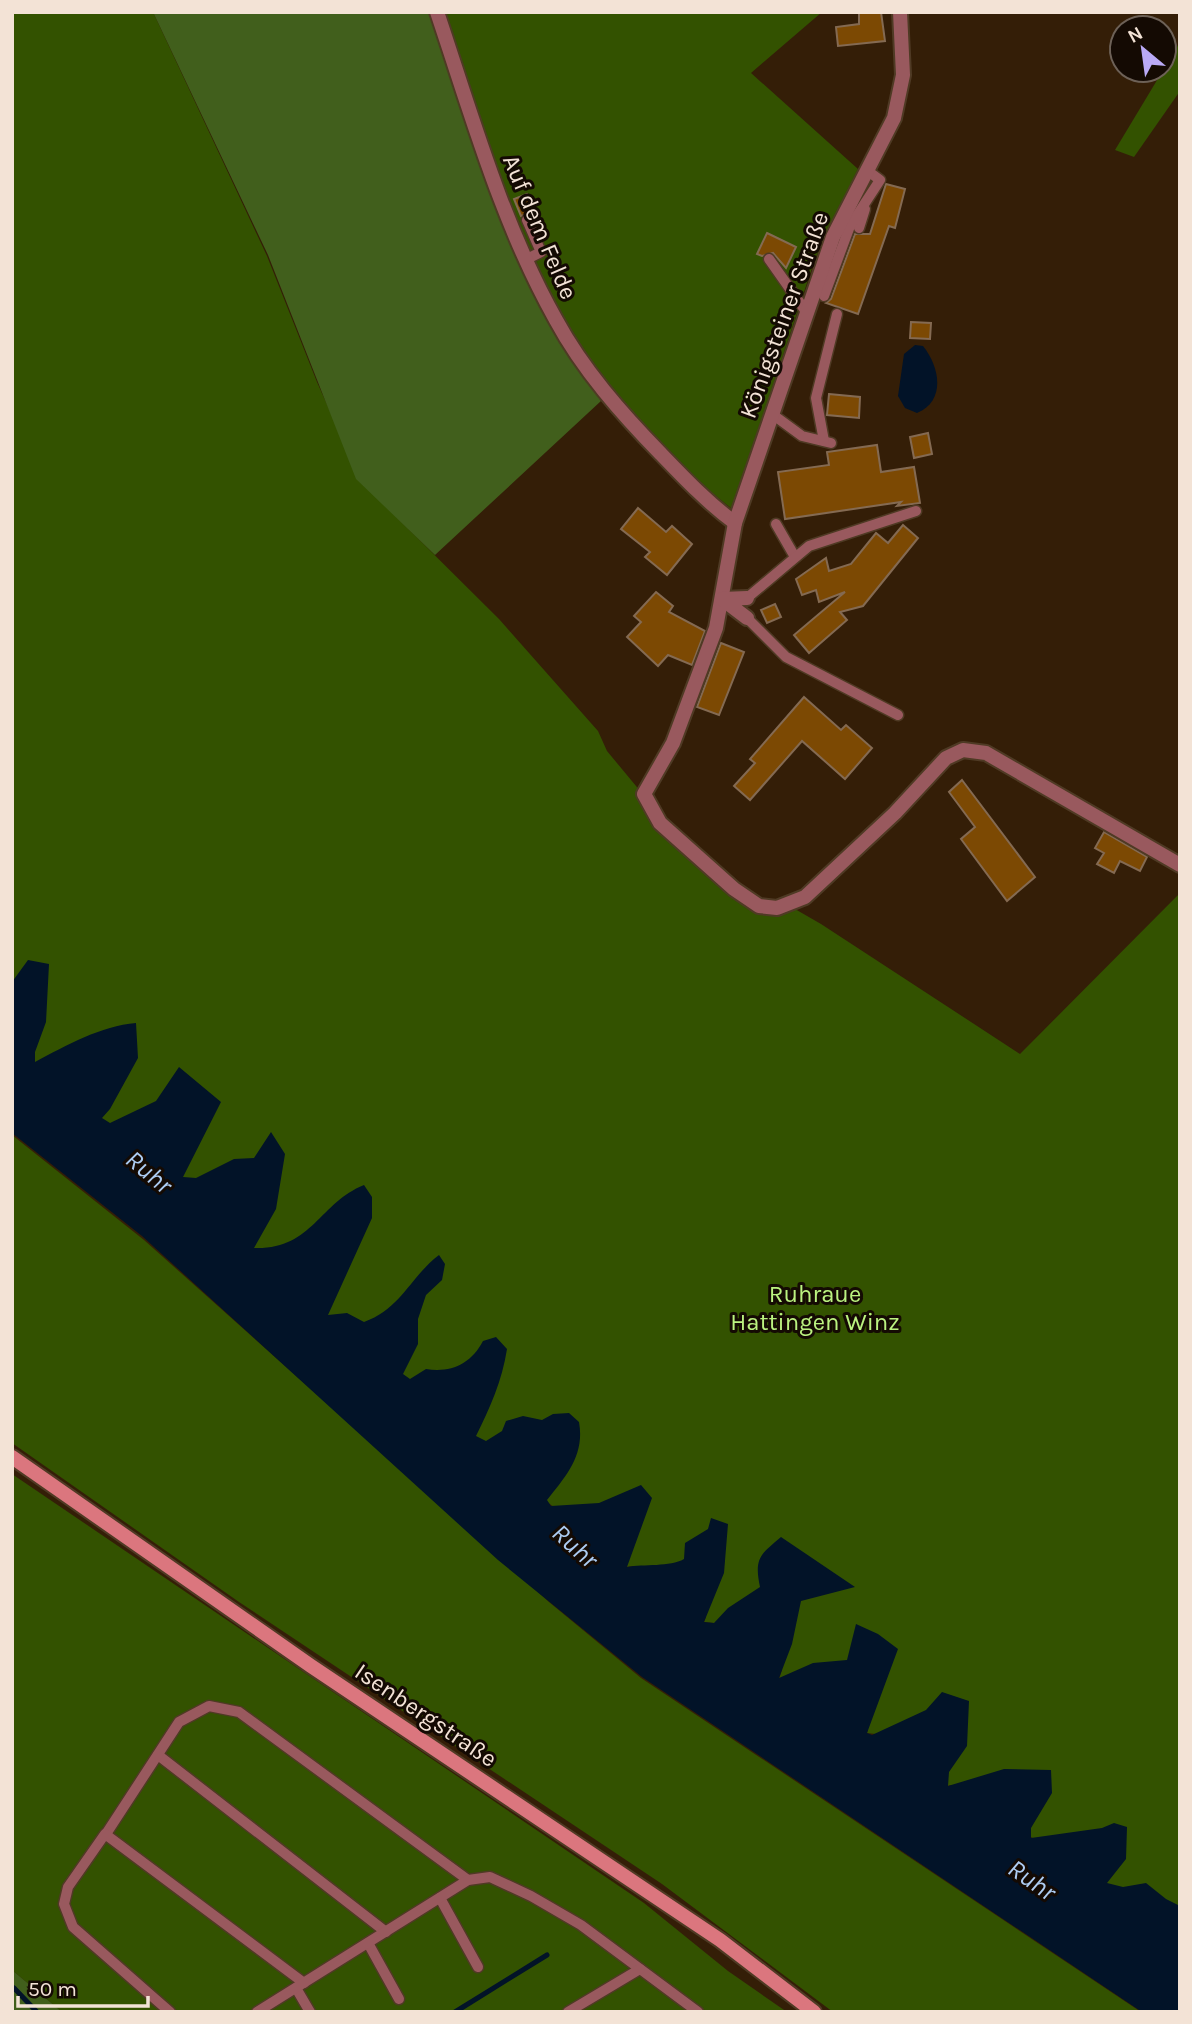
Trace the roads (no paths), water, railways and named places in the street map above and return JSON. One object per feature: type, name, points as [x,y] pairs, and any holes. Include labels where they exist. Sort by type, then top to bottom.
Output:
[{"type":"main road","name":"Isenbergstraße","points":[[12,1457],[311,1666],[699,1925],[814,2012]]},
{"type":"street","name":"Auf dem Felde","points":[[437,12],[494,181],[525,260],[557,322],[596,381],[654,447],[710,503],[735,523]]},
{"type":"street","name":"Königsteiner Straße","points":[[900,12],[904,53],[901,95],[894,118],[833,237],[735,523],[716,628],[673,743],[645,794],[660,823],[750,901],[777,908],[805,897],[895,813],[938,764],[963,750],[986,753],[1180,865]]},
{"type":"street","points":[[722,599],[747,598]]},
{"type":"street","points":[[722,599],[747,618]]},
{"type":"lane","points":[[824,296],[850,226],[880,180],[868,170]]},
{"type":"lane","points":[[859,228],[868,199]]},
{"type":"lane","points":[[525,260],[541,252],[527,220]]},
{"type":"lane","points":[[769,259],[807,313]]},
{"type":"lane","points":[[772,414],[802,436],[827,442],[816,398],[837,314]]},
{"type":"lane","points":[[747,598],[808,546],[916,511]]},
{"type":"lane","points":[[776,524],[795,557]]},
{"type":"lane","points":[[747,618],[786,657],[898,715]]},
{"type":"lane","points":[[170,2012],[73,1927],[64,1904],[68,1887],[106,1835],[179,1722],[209,1706],[239,1712],[468,1880]]},
{"type":"lane","points":[[158,1755],[386,1932]]},
{"type":"lane","points":[[106,1835],[300,1986],[310,2012]]},
{"type":"lane","points":[[257,2012],[468,1880],[490,1877],[531,1896],[581,1925],[698,2012]]},
{"type":"lane","points":[[440,1898],[478,1967]]},
{"type":"lane","points":[[368,1943],[399,1999]]},
{"type":"lane","points":[[568,2012],[640,1969]]},
{"type":"water","points":[[915,345],[923,346],[929,354],[937,383],[933,400],[917,413],[905,408],[898,396],[904,354]]},
{"type":"water","name":"Ruhr","points":[[28,960],[49,964],[46,1022],[35,1052],[35,1062],[97,1032],[136,1023],[138,1058],[110,1109],[102,1118],[110,1123],[156,1101],[179,1067],[221,1102],[183,1177],[196,1178],[234,1159],[254,1158],[271,1132],[285,1154],[276,1209],[254,1248],[274,1247],[289,1242],[349,1193],[364,1185],[372,1197],[372,1218],[328,1315],[347,1313],[364,1322],[377,1316],[397,1301],[439,1255],[445,1264],[442,1280],[426,1295],[418,1319],[418,1344],[403,1374],[410,1379],[426,1369],[452,1368],[473,1356],[483,1341],[496,1337],[507,1349],[505,1361],[495,1394],[476,1436],[486,1441],[502,1431],[506,1421],[523,1416],[542,1420],[553,1414],[569,1413],[579,1422],[577,1455],[547,1500],[551,1506],[599,1503],[641,1485],[652,1498],[627,1567],[678,1562],[684,1559],[685,1543],[708,1529],[711,1518],[728,1524],[724,1573],[704,1622],[714,1623],[728,1608],[760,1587],[760,1558],[781,1537],[855,1587],[801,1601],[792,1644],[779,1678],[813,1663],[847,1660],[856,1624],[878,1634],[898,1649],[867,1733],[872,1735],[926,1710],[942,1692],[969,1701],[967,1746],[949,1772],[948,1786],[1004,1769],[1051,1770],[1052,1793],[1031,1828],[1031,1838],[1102,1828],[1114,1823],[1127,1827],[1126,1859],[1107,1883],[1123,1887],[1146,1883],[1180,1906],[1180,2012],[1142,2012],[642,1677],[498,1560],[142,1236],[12,1133],[12,982]]},
{"type":"waterway","points":[[455,2012],[547,1955]]},
{"type":"waterway","points":[[14,1988],[37,2012]]},
{"type":"park label","name":"Ruhraue Hattingen Winz","points":[[815,1308]]}]
